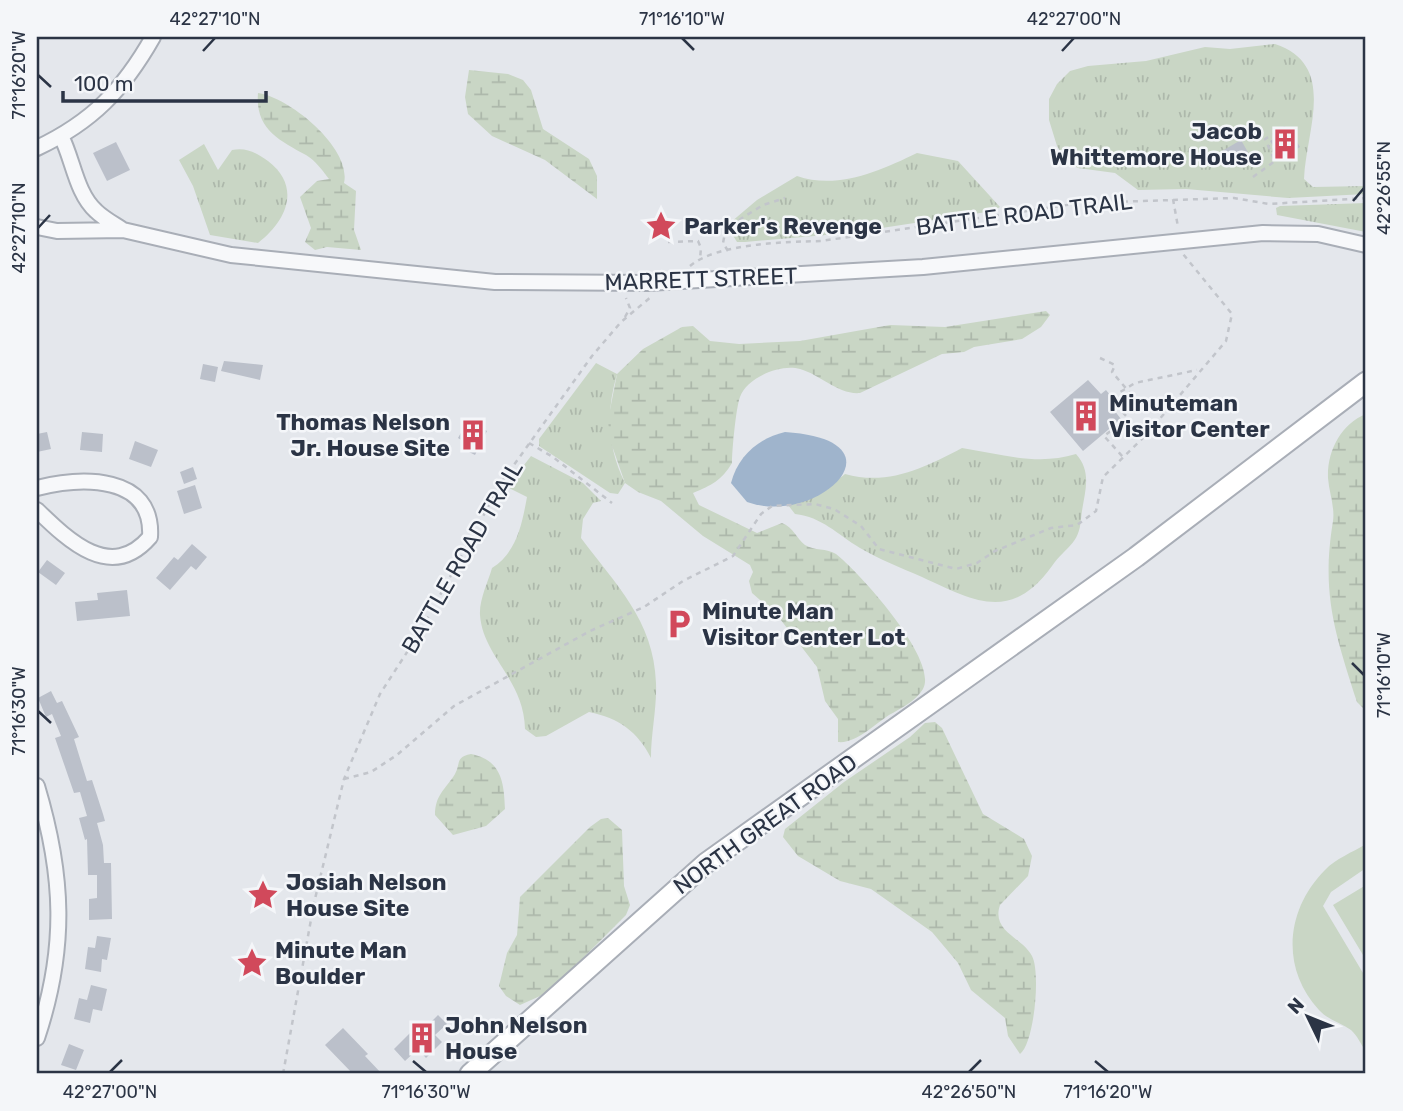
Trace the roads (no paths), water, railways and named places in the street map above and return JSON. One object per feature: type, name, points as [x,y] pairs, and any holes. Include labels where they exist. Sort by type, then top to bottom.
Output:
[{"type":"main road","name":"NORTH GREAT ROAD","points":[[470,1074],[706,863],[1045,623],[1366,382]]},
{"type":"street","points":[[37,148],[78,127],[107,102],[128,78],[153,37]]},
{"type":"street","points":[[61,136],[71,154],[77,179],[94,209],[123,230]]},
{"type":"street","name":"MARRETT STREET","points":[[37,227],[57,231],[123,230],[225,253],[495,282],[669,283],[923,267],[1290,233],[1318,234],[1366,245]]},
{"type":"street","points":[[37,488],[55,484],[90,483],[133,492],[147,506],[150,537],[127,557],[113,559],[70,540],[37,510]]},
{"type":"street","points":[[37,786],[55,858],[61,919],[44,1015],[37,1038]]},
{"type":"water","points":[[785,432],[822,438],[841,450],[846,464],[839,479],[823,493],[800,503],[774,506],[747,502],[731,483],[734,473],[744,457],[758,444]]},
{"type":"place","name":"Jacob Whittemore House","points":[[1285,144]]},
{"type":"place","name":"Parker's Revenge","points":[[661,226]]},
{"type":"place","name":"Minuteman Visitor Center","points":[[1086,416]]},
{"type":"place","name":"Thomas Nelson Jr. House Site","points":[[473,435]]},
{"type":"place","name":"Minute Man Visitor Center Lot","points":[[679,624]]},
{"type":"place","name":"Josiah Nelson House Site","points":[[263,895]]},
{"type":"place","name":"Minute Man Boulder","points":[[252,963]]},
{"type":"place","name":"John Nelson House","points":[[422,1038]]}]
